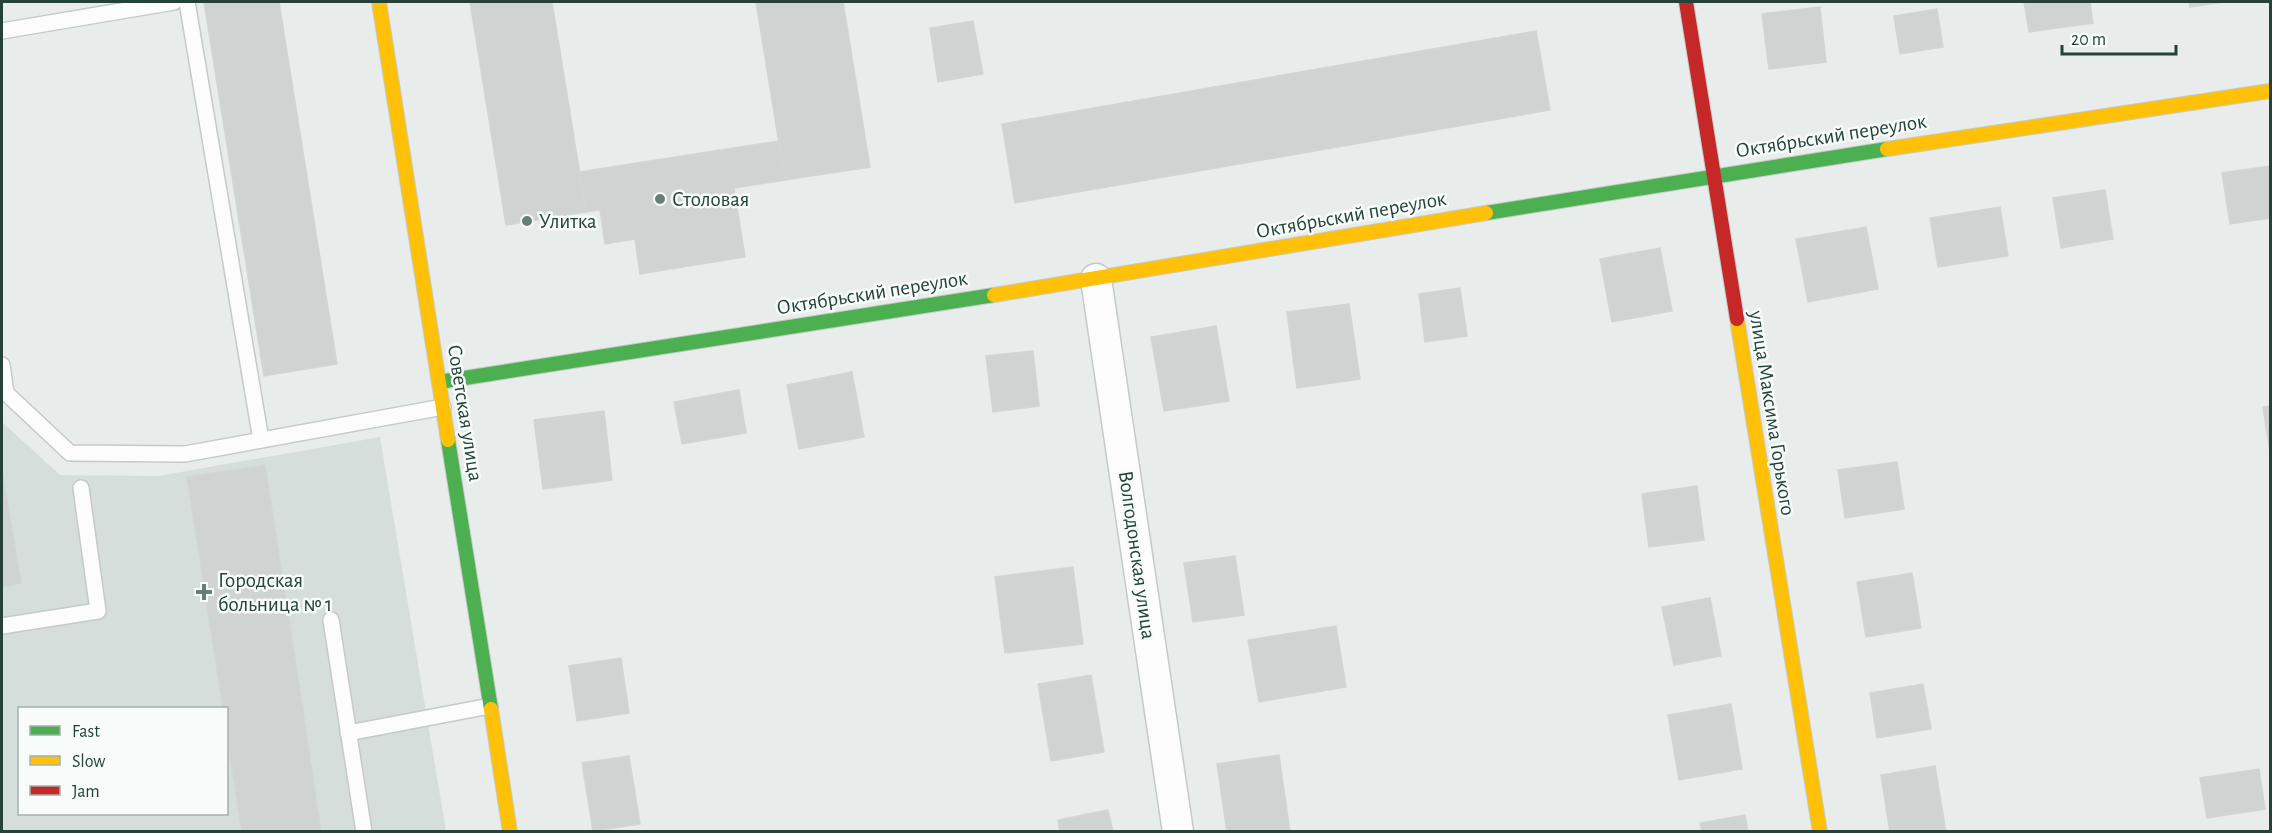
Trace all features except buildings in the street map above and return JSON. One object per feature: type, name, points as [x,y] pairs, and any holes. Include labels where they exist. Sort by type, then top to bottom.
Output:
[{"type":"street","name":"Советская улица","points":[[379,2],[510,831]]},
{"type":"street","name":"улица Максима Горького","points":[[1686,2],[1712,175],[1820,831]]},
{"type":"street","name":"Октябрьский переулок","points":[[439,382],[1096,279],[1712,175],[2271,91]]},
{"type":"street","name":"Волгодонская улица","points":[[1096,279],[1178,831]]},
{"type":"lane","points":[[2,31],[174,2]]},
{"type":"lane","points":[[187,2],[261,440]]},
{"type":"lane","points":[[2,365],[6,393],[70,453],[185,453],[443,407]]},
{"type":"lane","points":[[2,626],[98,611],[81,488]]},
{"type":"lane","points":[[331,620],[364,831]]},
{"type":"lane","points":[[348,734],[490,706]]},
{"type":"shaded area","name":"Городская больница № 1","points":[[2,422],[60,475],[158,476],[380,437],[446,831],[2,831]]},
{"type":"traffic: fast","points":[[1486,213],[1887,149]]},
{"type":"traffic: fast","points":[[439,382],[994,295]]},
{"type":"traffic: fast","points":[[448,440],[491,709]]},
{"type":"traffic: slow","points":[[379,2],[448,440]]},
{"type":"traffic: slow","points":[[1887,149],[2270,91]]},
{"type":"traffic: slow","points":[[994,295],[1486,213]]},
{"type":"traffic: slow","points":[[1737,319],[1820,832]]},
{"type":"traffic: slow","points":[[491,709],[510,832]]},
{"type":"traffic: jam","points":[[1686,2],[1737,319]]},
{"type":"place","name":"Столовая","points":[[660,199]]},
{"type":"place","name":"Улитка","points":[[527,221]]},
{"type":"place","name":"Городская больница № 1","points":[[204,592]]}]
